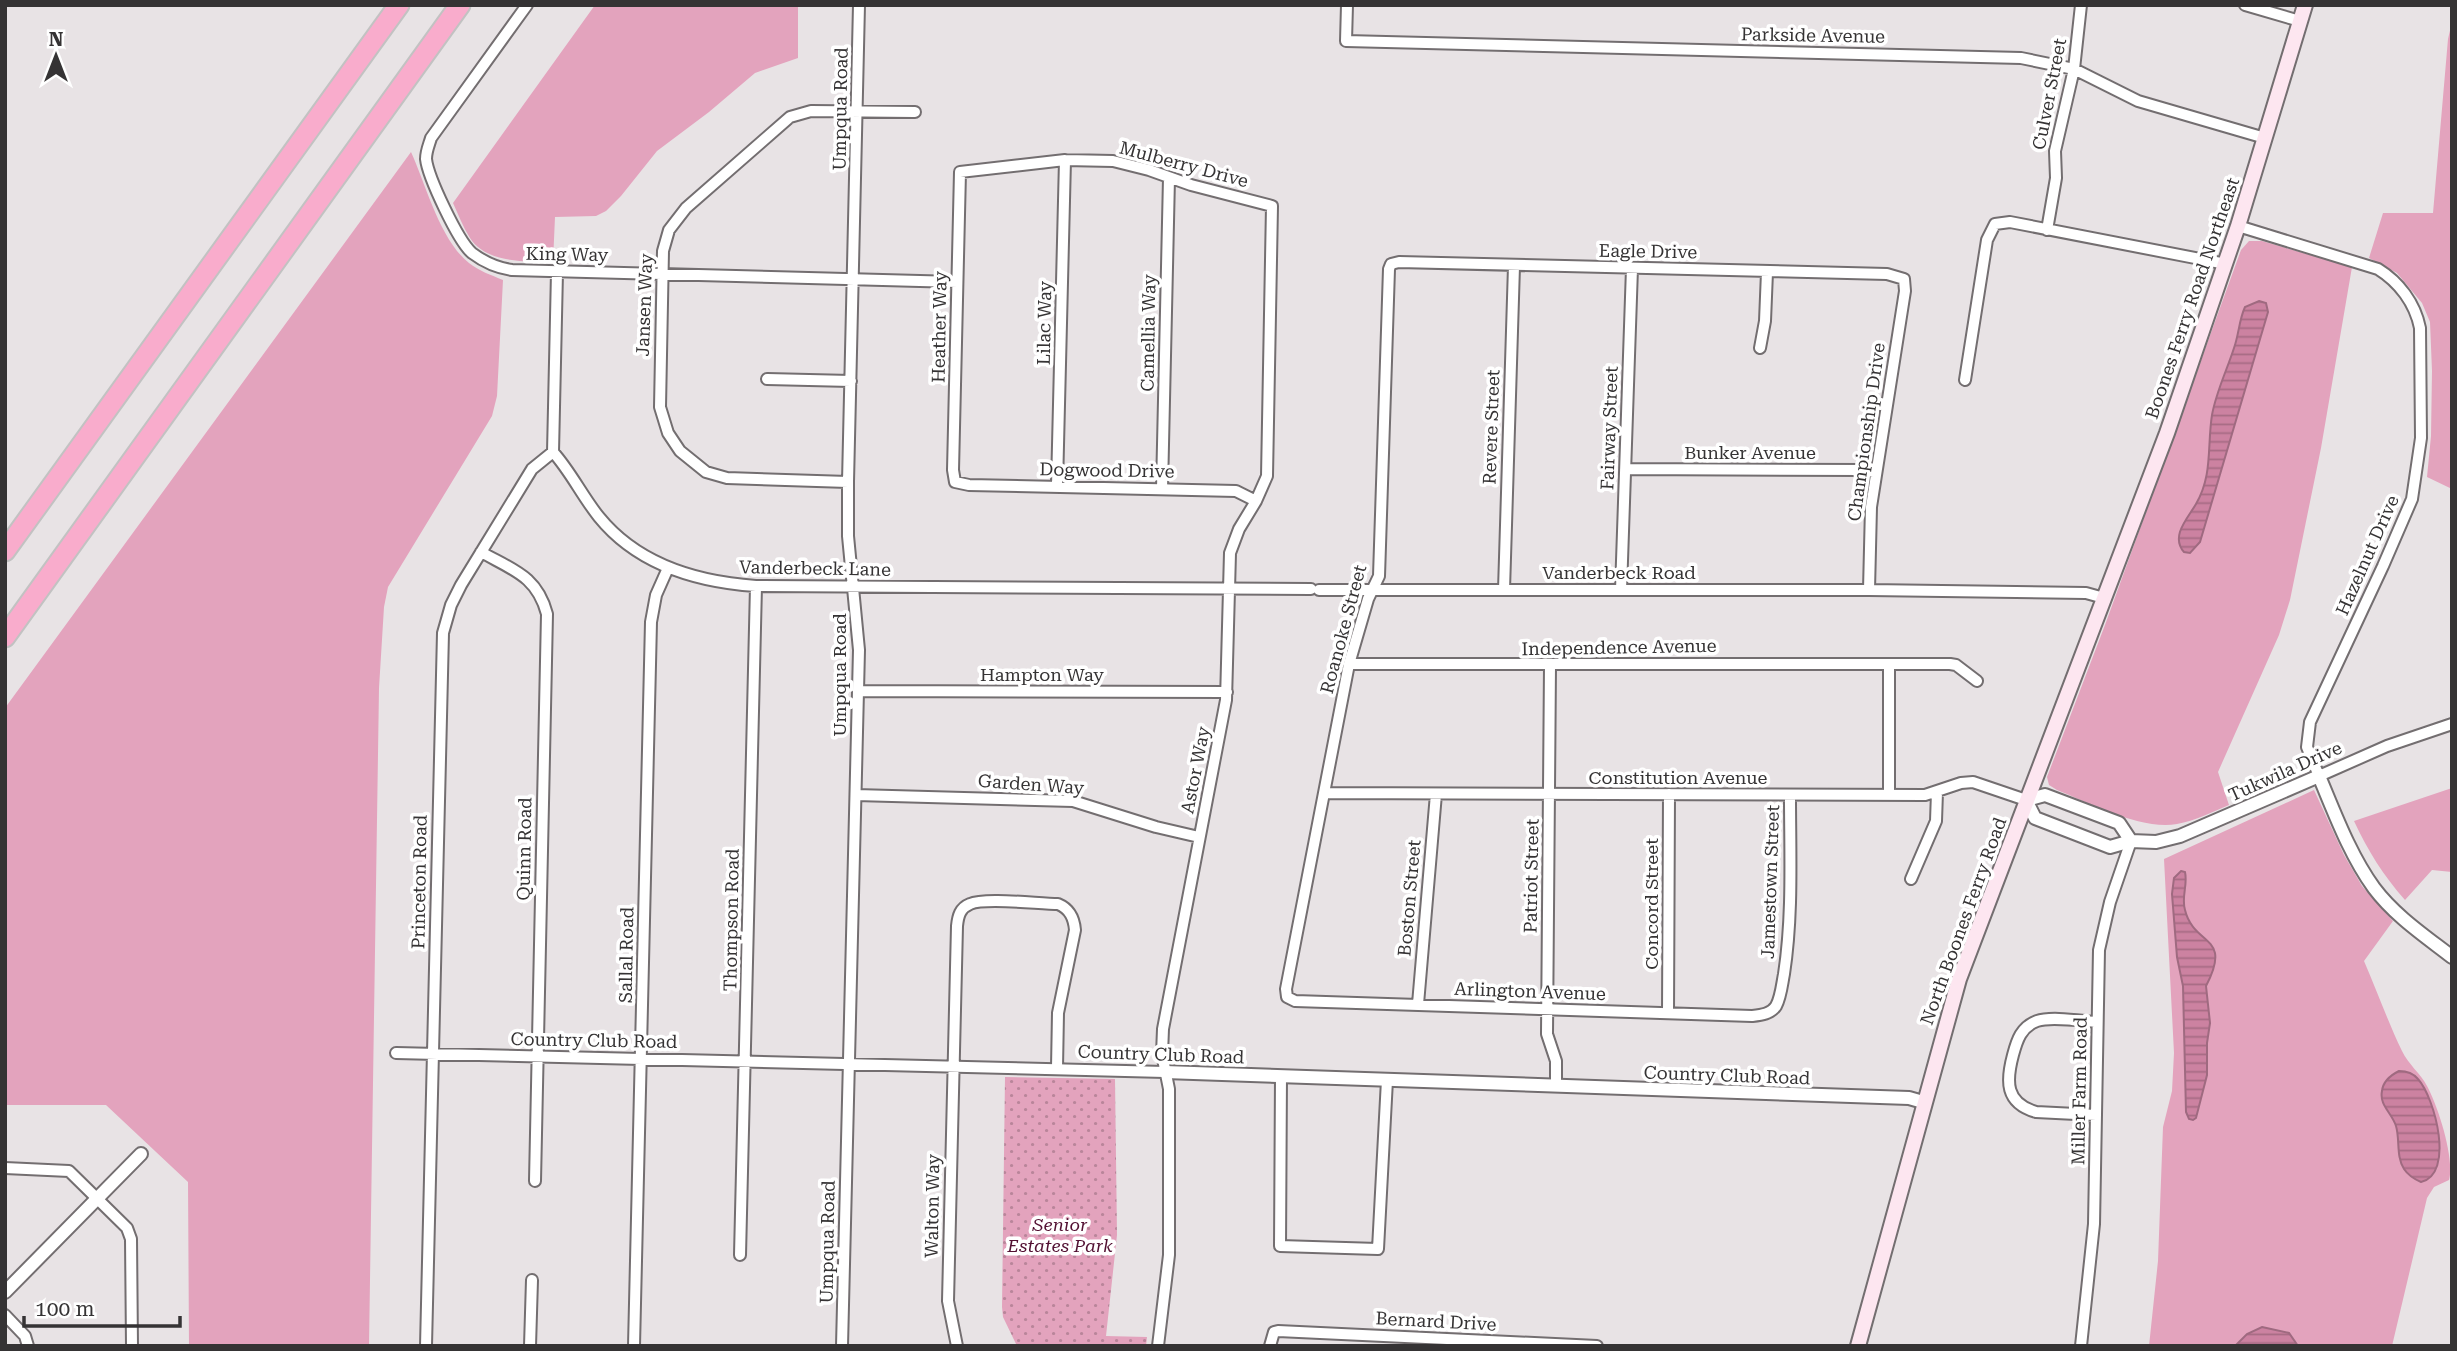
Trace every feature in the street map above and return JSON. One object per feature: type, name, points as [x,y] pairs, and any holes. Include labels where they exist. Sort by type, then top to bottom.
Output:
[{"type":"highway","points":[[5,551],[399,5]]},
{"type":"highway","points":[[5,637],[460,5]]},
{"type":"main road","name":"Boones Ferry Road Northeast","points":[[2104,598],[2167,433],[2238,226],[2305,5]]},
{"type":"main road","name":"North Boones Ferry Road","points":[[1858,1346],[1959,979],[2104,598]]},
{"type":"street","name":"King Way","points":[[527,5],[431,138],[426,162],[457,234],[471,252],[484,261],[503,269],[557,272],[957,282]]},
{"type":"street","name":"Umpqua Road","points":[[842,1346],[859,631],[848,536],[848,482],[859,5]]},
{"type":"street","name":"Parkside Avenue","points":[[1347,5],[1346,41],[2021,58],[2074,69],[2138,101],[2265,138]]},
{"type":"street","name":"Culver Street","points":[[2047,230],[2056,178],[2054,150],[2074,69],[2081,5]]},
{"type":"street","points":[[2245,5],[2300,21]]},
{"type":"street","name":"Jansen Way","points":[[848,482],[727,478],[706,472],[680,451],[668,433],[660,407],[661,274],[664,243],[678,216],[782,123],[804,112],[915,112]]},
{"type":"street","name":"Mulberry Drive","points":[[960,172],[1065,160],[1113,162],[1272,206]]},
{"type":"street","name":"Lilac Way","points":[[1057,486],[1065,160]]},
{"type":"street","name":"Heather Way","points":[[955,482],[953,470],[960,172]]},
{"type":"street","name":"Camellia Way","points":[[1162,489],[1170,178]]},
{"type":"street","name":"Astor Way","points":[[1158,1346],[1169,1255],[1169,1089],[1162,1054],[1165,1016],[1227,692],[1230,553],[1239,529],[1265,484],[1268,466],[1272,206]]},
{"type":"street","points":[[1965,380],[1987,240],[1995,224],[2010,222],[2225,264]]},
{"type":"street","name":"Hazelnut Drive","points":[[2238,226],[2378,269],[2392,280],[2416,313],[2420,328],[2421,429],[2414,488],[2398,533],[2309,722],[2307,747],[2348,842],[2375,889],[2406,921],[2452,957]]},
{"type":"street","name":"Eagle Drive","points":[[1391,264],[1399,262],[1887,274],[1903,279]]},
{"type":"street","name":"Roanoke Street","points":[[1287,997],[1286,989],[1349,664],[1366,603],[1379,576],[1391,264]]},
{"type":"street","name":"Revere Street","points":[[1504,590],[1514,266]]},
{"type":"street","name":"Fairway Street","points":[[1620,590],[1632,268]]},
{"type":"street","points":[[552,452],[557,272]]},
{"type":"street","points":[[1760,348],[1765,326],[1767,272]]},
{"type":"street","name":"Championship Drive","points":[[1870,590],[1870,519],[1875,472],[1905,299],[1903,279]]},
{"type":"street","points":[[767,379],[851,381]]},
{"type":"street","name":"Princeton Road","points":[[426,1346],[443,633],[455,596],[481,552],[532,469],[552,452]]},
{"type":"street","name":"Vanderbeck Lane","points":[[552,452],[570,471],[592,507],[610,528],[643,555],[668,568],[711,581],[756,586],[1315,589]]},
{"type":"street","name":"Bunker Avenue","points":[[1625,469],[1875,472]]},
{"type":"street","name":"Dogwood Drive","points":[[955,482],[969,485],[1236,491],[1256,501]]},
{"type":"street","name":"Quinn Road","points":[[481,552],[532,581],[542,595],[547,614],[535,1181]]},
{"type":"street","name":"Sallal Road","points":[[634,1346],[650,622],[656,596],[668,568]]},
{"type":"street","name":"Thompson Road","points":[[740,1255],[756,586]]},
{"type":"street","name":"Vanderbeck Road","points":[[1315,589],[1870,590],[2086,593],[2104,598]]},
{"type":"street","name":"Independence Avenue","points":[[1349,664],[1950,664],[1956,665],[1977,681]]},
{"type":"street","points":[[1889,664],[1889,794]]},
{"type":"street","name":"Patriot Street","points":[[1550,666],[1547,1034],[1556,1061],[1556,1086]]},
{"type":"street","name":"Hampton Way","points":[[858,691],[1227,692]]},
{"type":"street","name":"Tukwila Drive","points":[[2026,800],[2035,818],[2110,847],[2131,841],[2156,842],[2180,836],[2387,746],[2452,724]]},
{"type":"street","name":"Constitution Avenue","points":[[1325,793],[1927,794],[1956,784],[1973,782],[2026,800]]},
{"type":"street","points":[[1911,879],[1936,821],[1937,792]]},
{"type":"street","name":"Boston Street","points":[[1418,1004],[1436,794]]},
{"type":"street","name":"Concord Street","points":[[1668,1013],[1669,794]]},
{"type":"street","name":"Garden Way","points":[[856,795],[1073,801],[1156,827],[1199,836]]},
{"type":"street","name":"Jamestown Street","points":[[1772,1011],[1778,1002],[1781,989],[1789,934],[1790,795]]},
{"type":"street","points":[[2026,800],[2045,795],[2119,823],[2131,841]]},
{"type":"street","name":"Miller Farm Road","points":[[2081,1346],[2094,1231],[2099,950],[2103,928],[2131,841]]},
{"type":"street","name":"Walton Way","points":[[957,1346],[948,1301],[957,920],[962,909],[982,902],[1058,904],[1064,906],[1073,917],[1075,930],[1058,1013],[1057,1068]]},
{"type":"street","name":"Arlington Avenue","points":[[1287,997],[1296,1001],[1752,1016],[1772,1011]]},
{"type":"street","points":[[2096,1115],[2028,1110],[2012,1095],[2008,1081],[2018,1038],[2036,1021],[2097,1022]]},
{"type":"street","name":"Country Club Road","points":[[396,1053],[1057,1068],[1909,1098],[1923,1102]]},
{"type":"street","points":[[1281,1076],[1280,1246],[1378,1249],[1387,1080]]},
{"type":"street","points":[[5,1292],[141,1154]]},
{"type":"street","points":[[5,1168],[69,1171],[127,1228],[131,1239],[132,1346]]},
{"type":"street","points":[[530,1346],[532,1280]]},
{"type":"street","points":[[5,1315],[25,1336],[28,1346]]},
{"type":"street","name":"Bernard Drive","points":[[1270,1346],[1273,1332],[1389,1341],[1597,1346]]},
{"type":"green space","points":[[595,5],[798,5],[798,58],[755,73],[657,151],[606,211],[596,216],[555,217],[553,262],[519,261],[486,253],[470,238],[453,203]]},
{"type":"green space","points":[[2452,22],[2452,489],[2427,477],[2431,436],[2430,322],[2422,303],[2397,273],[2369,258],[2383,213],[2433,213],[2448,39]]},
{"type":"green space","points":[[411,152],[450,241],[469,263],[503,280],[497,396],[492,416],[388,587],[384,607],[379,688],[369,1346],[189,1346],[188,1182],[106,1105],[5,1105],[5,708]]},
{"type":"green space","points":[[2249,241],[2262,241],[2352,267],[2321,448],[2290,600],[2279,635],[2218,772],[2229,805],[2184,823],[2163,825],[2132,820],[2057,790],[2049,785],[2047,777],[2241,250]]},
{"type":"green space","points":[[2452,788],[2452,872],[2432,870],[2405,900],[2376,862],[2354,821]]},
{"type":"green space","points":[[2314,790],[2344,855],[2362,886],[2393,921],[2364,961],[2402,1051],[2424,1082],[2436,1106],[2448,1146],[2449,1180],[2434,1187],[2427,1198],[2392,1346],[2149,1346],[2158,1261],[2163,1127],[2172,1091],[2174,1053],[2164,859]]},
{"type":"green space","name":"Senior Estates Park","points":[[1005,1077],[1115,1079],[1117,1235],[1106,1336],[1147,1337],[1146,1346],[1017,1346],[1003,1317],[1002,1307]]},
{"type":"shaded area","points":[[2259,301],[2266,303],[2268,312],[2200,542],[2190,553],[2184,552],[2180,546],[2180,533],[2205,482],[2216,398],[2245,307]]},
{"type":"shaded area","points":[[2181,871],[2185,872],[2185,910],[2190,922],[2214,949],[2215,957],[2206,986],[2210,1023],[2207,1075],[2196,1118],[2193,1120],[2189,1119],[2186,1112],[2183,986],[2177,957],[2172,894],[2174,878]]},
{"type":"shaded area","points":[[2399,1071],[2410,1073],[2418,1079],[2430,1102],[2439,1135],[2437,1165],[2431,1176],[2421,1182],[2404,1169],[2399,1154],[2396,1126],[2382,1101],[2384,1085]]},
{"type":"shaded area","points":[[2262,1327],[2289,1333],[2298,1346],[2235,1346],[2247,1334]]}]
